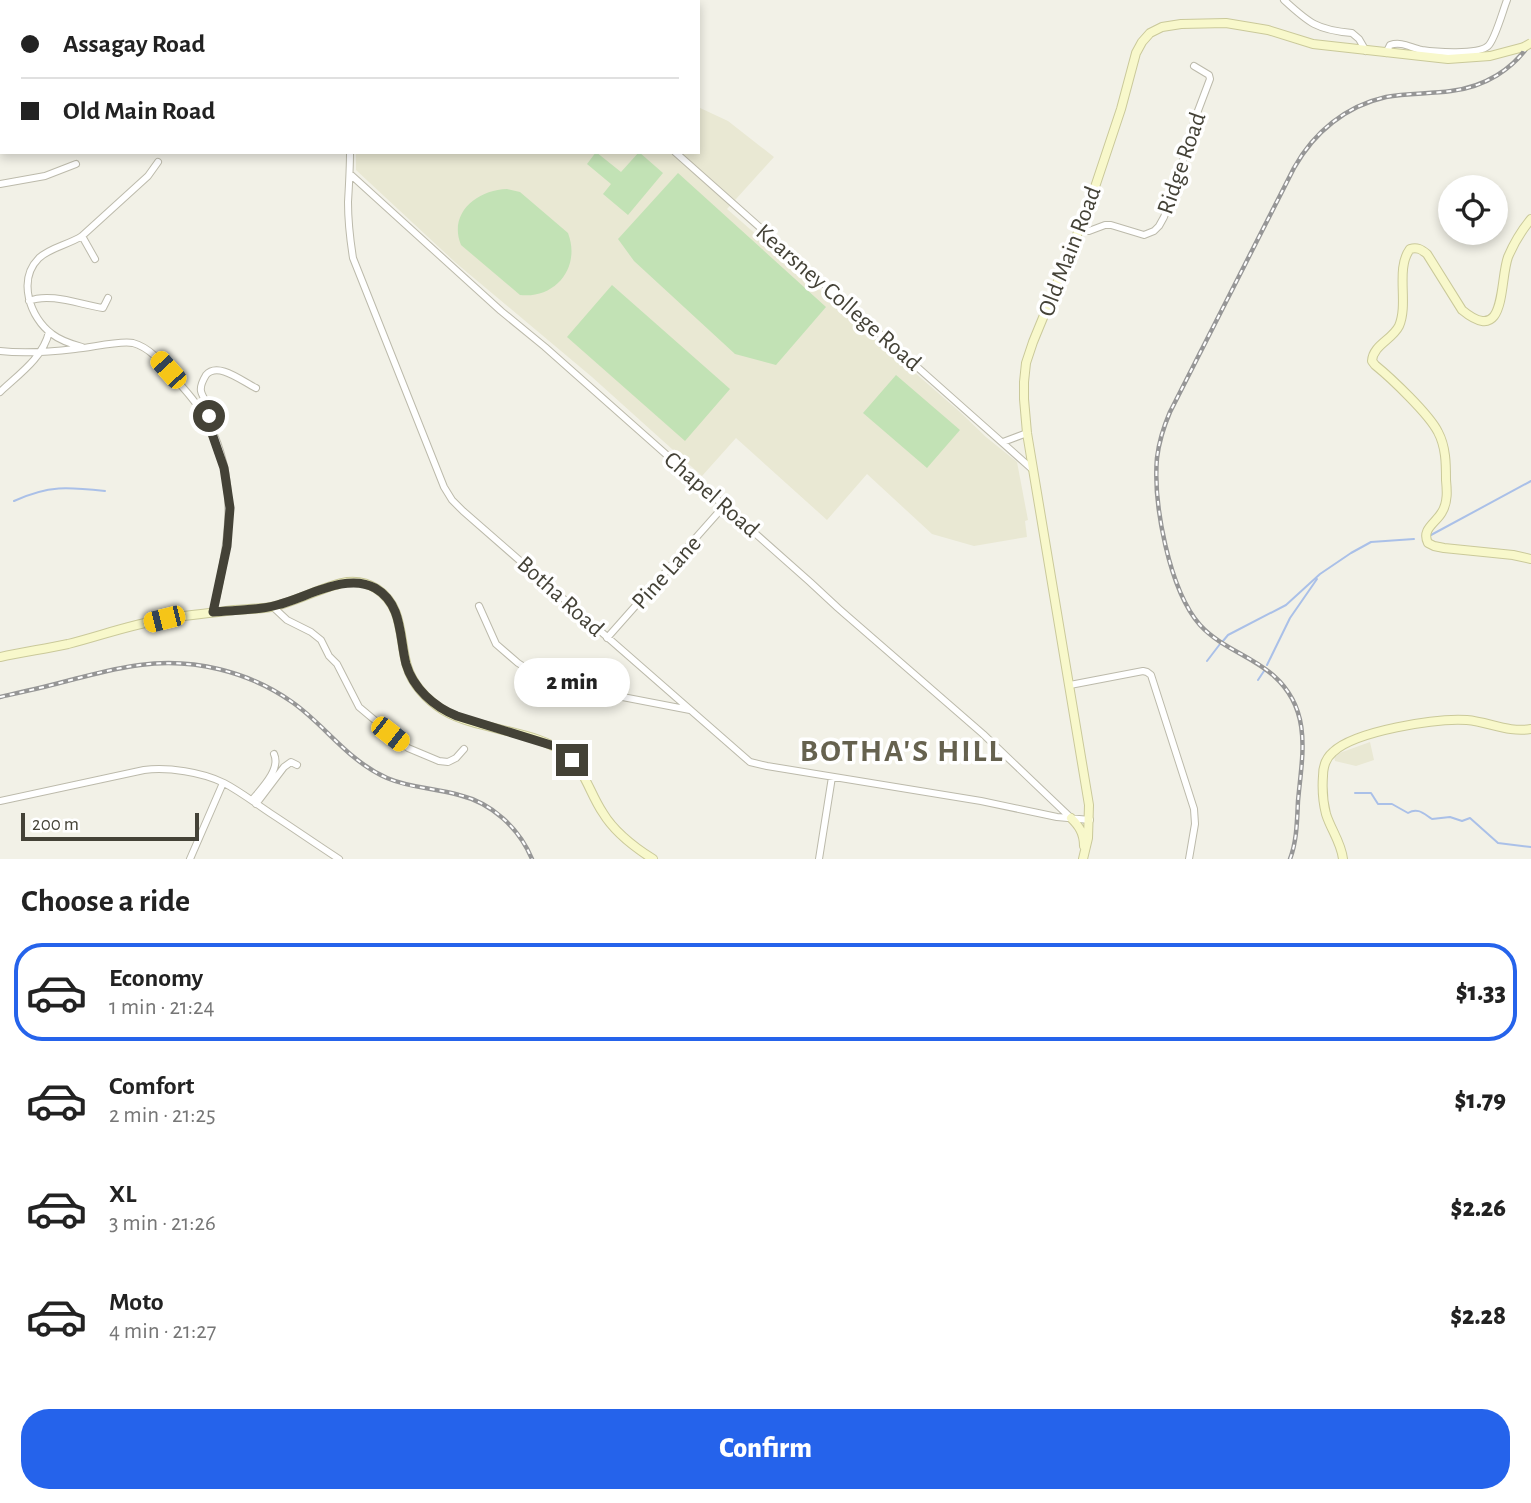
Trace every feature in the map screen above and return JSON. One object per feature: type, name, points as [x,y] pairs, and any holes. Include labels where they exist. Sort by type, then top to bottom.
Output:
[{"type":"main road","name":"Old Main Road","points":[[1083,859],[1088,838],[1090,805],[1032,469],[1024,399],[1026,363],[1079,231],[1121,108],[1136,53],[1142,42],[1150,33],[1162,27],[1226,23],[1268,30],[1313,44],[1439,58],[1490,56],[1527,45]]},
{"type":"main road","points":[[1531,219],[1507,259],[1499,306],[1491,320],[1478,320],[1462,310],[1427,254],[1421,249],[1410,248],[1405,259],[1399,326],[1372,356],[1375,365],[1438,431],[1445,453],[1446,503],[1443,511],[1427,529],[1425,534],[1428,543],[1531,559]]},
{"type":"main road","points":[[0,657],[66,644],[164,619],[272,606],[346,582],[363,583],[378,590],[396,612],[406,665],[413,680],[425,695],[452,714],[560,749],[579,768],[602,813],[619,834],[653,859]]},
{"type":"main road","points":[[1343,859],[1341,847],[1326,814],[1322,781],[1327,759],[1341,746],[1376,732],[1446,720],[1474,721],[1509,729],[1531,729]]},
{"type":"main road","points":[[1071,818],[1083,834],[1083,859]]},
{"type":"street","points":[[1284,0],[1310,23],[1328,30],[1352,33],[1366,51]]},
{"type":"street","points":[[1387,53],[1387,48],[1394,43],[1430,51],[1484,48],[1494,37],[1507,0]]},
{"type":"street","name":"Ridge Road","points":[[1079,231],[1111,225],[1143,235],[1159,226],[1176,184],[1210,79],[1209,75],[1194,66]]},
{"type":"street","name":"Botha Road","points":[[349,154],[349,233],[353,258],[449,496],[463,511],[750,762],[981,801],[1057,817],[1090,820]]},
{"type":"street","name":"Kearsney College Road","points":[[678,154],[1032,469]]},
{"type":"street","points":[[85,348],[66,342],[49,332],[34,312],[27,292],[28,280],[35,262],[49,250],[82,236],[148,176],[158,162]]},
{"type":"street","points":[[0,184],[45,176],[76,164]]},
{"type":"street","name":"Chapel Road","points":[[350,174],[501,311],[983,734],[1071,818]]},
{"type":"street","points":[[82,236],[95,259]]},
{"type":"street","points":[[29,302],[36,298],[46,298],[103,308],[107,298]]},
{"type":"street","points":[[0,392],[41,352],[49,332]]},
{"type":"street","points":[[0,351],[41,352],[128,342],[149,350],[179,383],[209,425],[224,468],[230,508],[227,546],[213,612]]},
{"type":"street","points":[[209,425],[208,405],[201,390],[207,373],[223,371],[256,388]]},
{"type":"street","points":[[1003,442],[1027,433]]},
{"type":"street","name":"Pine Lane","points":[[607,638],[724,506]]},
{"type":"street","points":[[272,606],[287,620],[321,640],[359,707],[408,748],[448,762],[464,749]]},
{"type":"street","points":[[480,606],[496,644],[540,677],[607,694],[692,710]]},
{"type":"street","points":[[1070,685],[1143,671],[1151,675],[1195,809],[1189,859]]},
{"type":"street","points":[[254,802],[276,766],[274,754]]},
{"type":"street","points":[[254,802],[284,766],[291,762],[297,765]]},
{"type":"street","points":[[0,801],[159,768],[184,772],[223,783],[339,859]]},
{"type":"street","points":[[819,859],[832,776]]},
{"type":"street","points":[[190,859],[223,783]]},
{"type":"shaded area","points":[[700,108],[728,121],[774,157],[727,209],[1017,462],[1028,520],[1025,521],[1027,537],[974,546],[932,534],[867,474],[827,520],[736,438],[702,476],[592,377],[456,263],[356,170],[356,154],[700,154]]},
{"type":"shaded area","points":[[1370,742],[1374,760],[1356,766],[1335,761],[1334,755]]},
{"type":"green space","points":[[594,154],[598,154],[621,172],[637,154],[641,154],[663,173],[628,215],[603,194],[611,184],[587,164]]},
{"type":"green space","points":[[678,173],[826,307],[776,365],[735,354],[634,261],[618,239]]},
{"type":"green space","points":[[507,189],[520,192],[568,233],[571,258],[568,269],[554,286],[545,292],[520,295],[461,245],[458,223],[468,205],[485,194]]},
{"type":"green space","points":[[612,285],[730,389],[685,441],[567,337]]},
{"type":"green space","points":[[896,375],[960,430],[927,468],[863,413]]},
{"type":"waterway","points":[[1431,535],[1531,481]]},
{"type":"waterway","points":[[14,501],[48,490],[105,491]]},
{"type":"waterway","points":[[1223,641],[1228,635],[1286,605],[1320,574],[1371,542],[1414,539]]},
{"type":"waterway","points":[[1267,665],[1290,618],[1317,579]]},
{"type":"waterway","points":[[1207,661],[1220,644]]},
{"type":"waterway","points":[[1258,680],[1264,671]]},
{"type":"waterway","points":[[1355,793],[1371,793],[1378,804],[1392,804],[1408,813],[1418,811],[1432,819],[1450,817],[1462,821],[1470,818],[1498,843],[1531,847]]},
{"type":"railway","points":[[1290,859],[1295,838],[1301,767],[1300,719],[1295,704],[1274,676],[1208,633],[1189,610],[1172,569],[1161,521],[1156,477],[1162,434],[1170,412],[1294,168],[1321,132],[1332,122],[1371,101],[1475,86],[1506,69],[1531,42]]},
{"type":"railway","points":[[0,697],[121,668],[160,663],[200,665],[239,675],[292,702],[373,771],[405,784],[450,793],[482,804],[512,827],[532,859]]},
{"type":"district","name":"BOTHA'S HILL","points":[[902,750]]},
{"type":"route","points":[[209,416],[209,425],[224,468],[230,508],[227,546],[213,612],[278,605],[346,582],[369,585],[392,604],[402,634],[406,665],[417,686],[430,700],[443,710],[481,725],[554,746],[572,760]]}]
